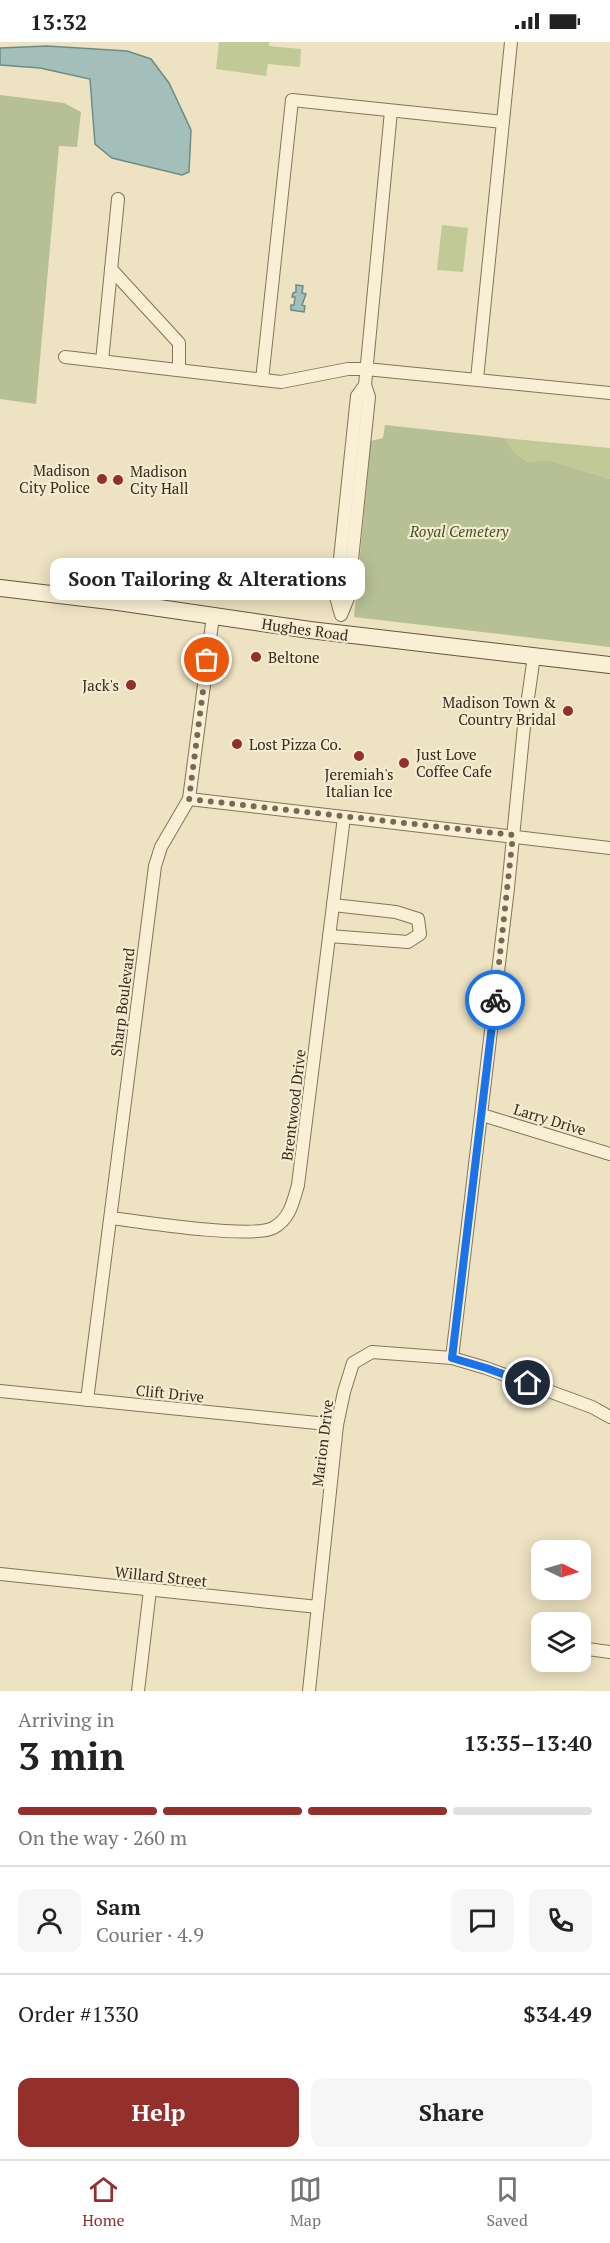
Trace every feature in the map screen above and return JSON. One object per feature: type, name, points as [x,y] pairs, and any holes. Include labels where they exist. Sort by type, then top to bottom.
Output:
[{"type":"main road","name":"Hughes Road","points":[[0,588],[118,602],[340,634],[610,665]]},
{"type":"street","points":[[477,379],[511,42]]},
{"type":"street","points":[[262,380],[292,100],[503,122]]},
{"type":"street","points":[[340,634],[341,615],[336,597],[355,474],[357,396],[365,385],[392,111]]},
{"type":"street","points":[[102,361],[118,199]]},
{"type":"street","points":[[111,269],[179,343],[179,370]]},
{"type":"street","points":[[66,357],[281,382],[348,369],[366,369],[610,393]]},
{"type":"street","name":"Sharp Boulevard","points":[[87,1400],[112,1218],[123,1109],[155,866],[161,847],[189,799],[213,616]]},
{"type":"street","points":[[452,1358],[534,656]]},
{"type":"street","points":[[189,799],[610,848]]},
{"type":"street","name":"Brentwood Drive","points":[[112,1218],[248,1233],[273,1228],[290,1213],[298,1185],[344,817]]},
{"type":"street","points":[[329,936],[408,942],[420,934],[418,919],[396,912],[333,905]]},
{"type":"street","name":"Larry Drive","points":[[482,1115],[610,1154]]},
{"type":"street","name":"Marion Drive","points":[[309,1691],[337,1425],[353,1363],[372,1352],[452,1358],[497,1371],[592,1407],[610,1417]]},
{"type":"street","name":"Clift Drive","points":[[0,1391],[337,1425]]},
{"type":"street","name":"Willard Street","points":[[0,1574],[318,1607]]},
{"type":"street","points":[[138,1691],[150,1590]]},
{"type":"street","points":[[591,1649],[610,1652]]},
{"type":"green space","points":[[219,42],[269,42],[269,46],[301,49],[300,67],[268,64],[266,76],[216,69]]},
{"type":"green space","points":[[0,95],[64,103],[81,112],[77,147],[59,146],[36,404],[0,399]]},
{"type":"green space","points":[[442,225],[468,228],[463,272],[437,270]]},
{"type":"green space","name":"Royal Cemetery","points":[[385,425],[504,438],[515,453],[528,462],[548,460],[610,479],[610,647],[354,617],[371,441],[383,438]]},
{"type":"green space","points":[[504,438],[610,448],[610,479],[548,460],[528,462],[515,453]]},
{"type":"water","points":[[47,46],[127,51],[151,59],[169,83],[191,130],[189,172],[182,175],[112,158],[95,144],[90,79],[40,68],[0,65],[0,48]]},
{"type":"water","points":[[296,285],[303,286],[302,293],[306,294],[302,305],[305,306],[304,312],[291,310],[291,305],[294,305],[295,297],[292,297],[296,292]]},
{"type":"way so far","points":[[207,660],[189,799],[513,835],[495,1000]]},
{"type":"place","name":"Madison City Police","points":[[102,479]]},
{"type":"place","name":"Madison City Hall","points":[[118,480]]},
{"type":"place","name":"Beltone","points":[[256,657]]},
{"type":"place","name":"Soon Tailoring & Alterations","points":[[207,660]]},
{"type":"place","name":"Jack's","points":[[131,685]]},
{"type":"place","name":"Madison Town & Country Bridal","points":[[568,711]]},
{"type":"place","name":"Lost Pizza Co.","points":[[237,744]]},
{"type":"place","name":"Jeremiah's Italian Ice","points":[[359,756]]},
{"type":"place","name":"Just Love Coffee Cafe","points":[[404,763]]},
{"type":"route","points":[[495,1000],[452,1358],[528,1383]]}]
